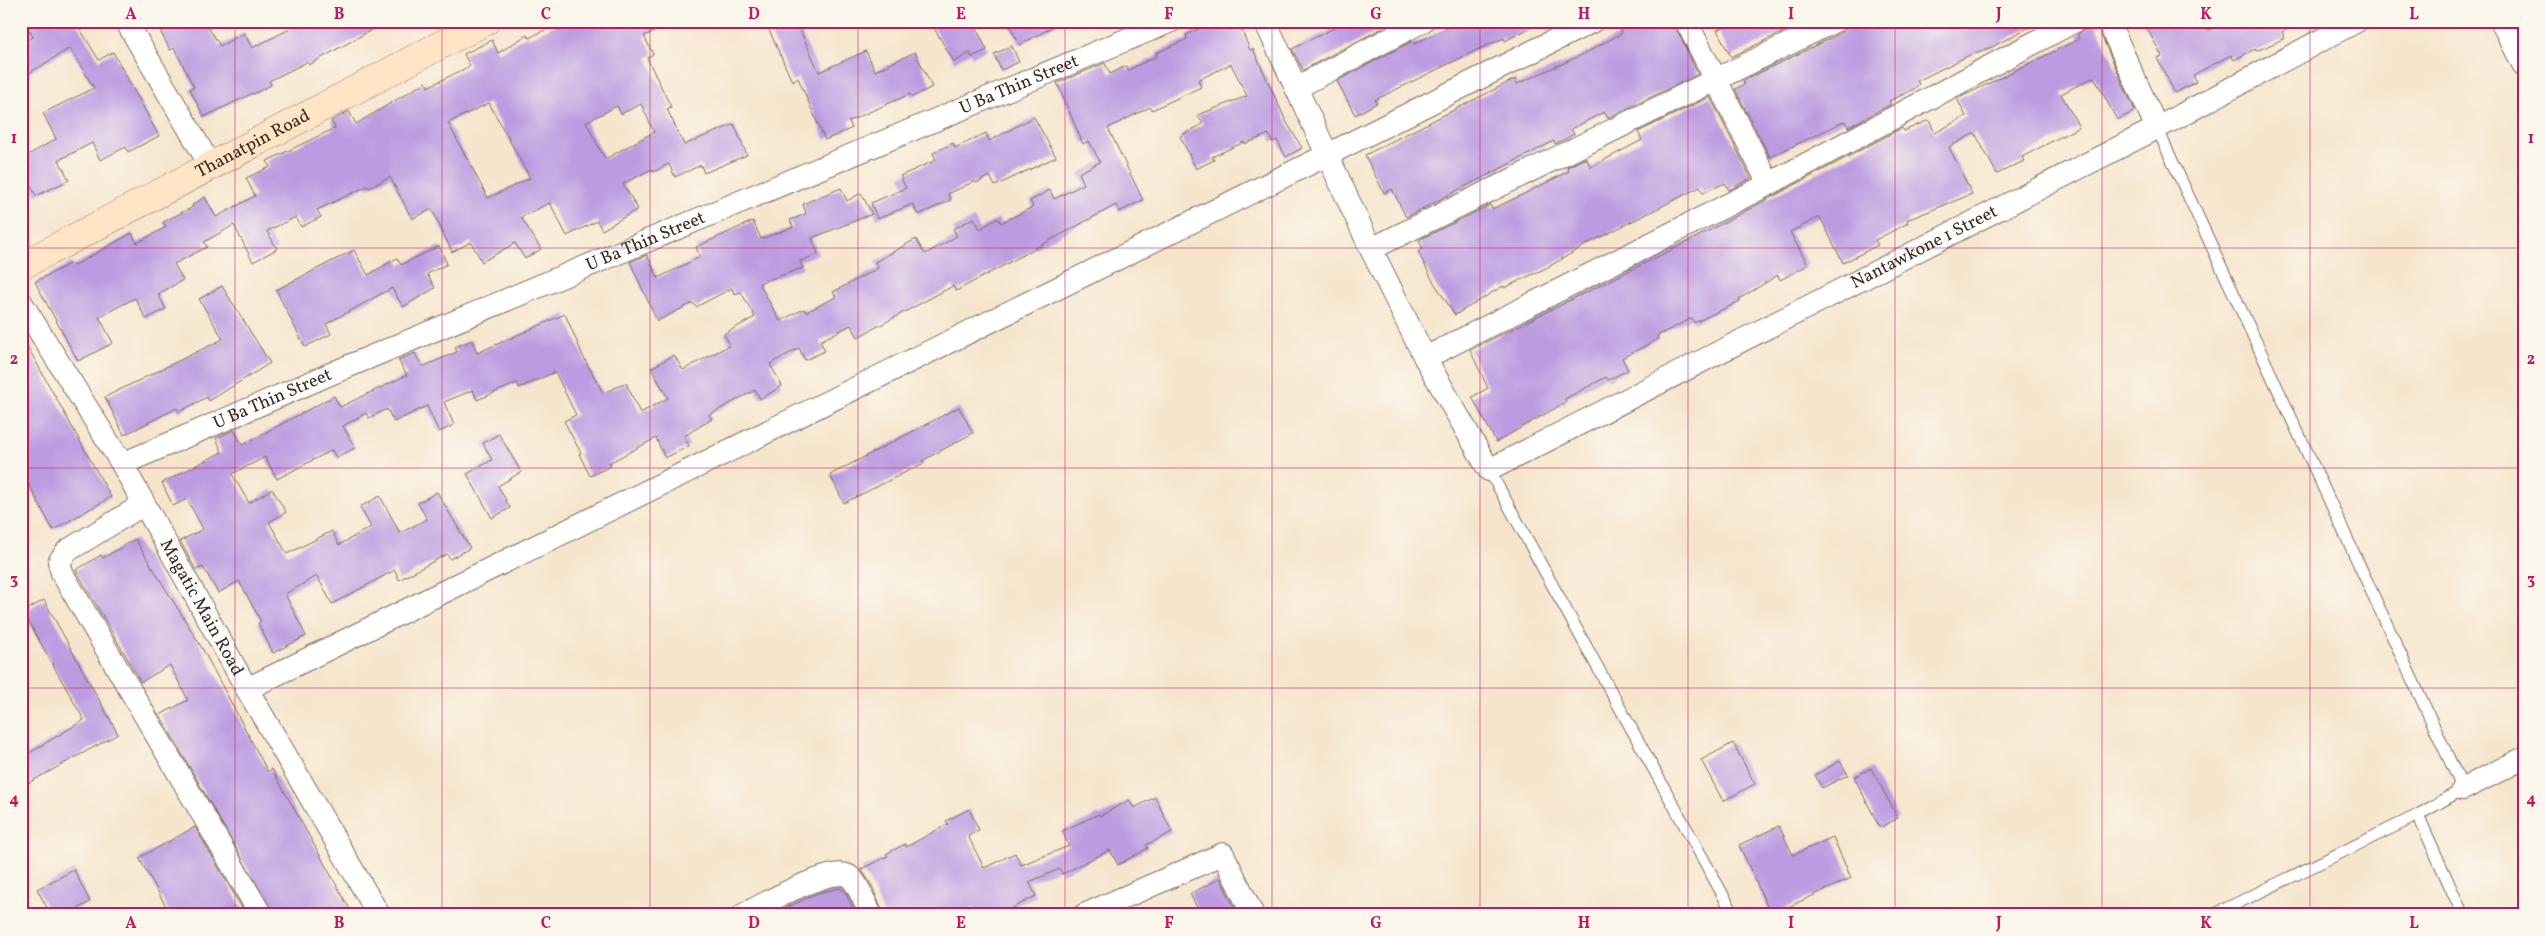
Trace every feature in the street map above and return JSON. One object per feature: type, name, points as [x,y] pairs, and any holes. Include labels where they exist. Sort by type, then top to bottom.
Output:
[{"type":"main road","name":"Thanatpin Road","points":[[21,266],[486,21]]},
{"type":"street","points":[[126,21],[210,165]]},
{"type":"street","name":"U Ba Thin Street","points":[[122,464],[1171,21]]},
{"type":"street","points":[[1266,21],[1371,249],[1425,358],[1489,470]]},
{"type":"street","points":[[1296,88],[1423,21]]},
{"type":"street","points":[[247,689],[1327,155],[1593,21]]},
{"type":"street","points":[[1686,21],[1769,184]]},
{"type":"street","points":[[1371,249],[1836,21]]},
{"type":"street","points":[[1425,358],[1769,184],[2075,21]]},
{"type":"street","points":[[2108,21],[2158,128]]},
{"type":"street","name":"Nantawkone 1 Street","points":[[1489,470],[2158,128],[2357,21]]},
{"type":"street","points":[[2501,21],[2524,66]]},
{"type":"street","name":"Magatic Main Road","points":[[21,302],[122,464],[247,689],[379,915]]},
{"type":"street","points":[[144,504],[67,551],[59,562],[62,573],[260,915]]},
{"type":"street","points":[[2463,789],[2524,758]]},
{"type":"street","points":[[1084,915],[1223,854],[1253,915]]},
{"type":"street","points":[[742,915],[824,877],[841,873],[850,877],[871,915]]},
{"type":"lane","points":[[2158,128],[2463,789],[2418,815],[2213,915]]},
{"type":"lane","points":[[1489,470],[1734,915]]},
{"type":"lane","points":[[2418,815],[2463,915]]},
{"type":"building","points":[[24,21],[75,21],[99,60],[113,52],[159,136],[128,152],[126,147],[100,160],[92,143],[59,160],[69,180],[36,196],[21,166],[21,159],[56,139],[43,113],[94,88],[70,48],[21,78],[21,44],[33,37]]},
{"type":"building","points":[[155,21],[204,21],[220,46],[244,33],[252,48],[292,28],[289,21],[387,21],[309,65],[307,62],[269,81],[271,85],[204,117],[190,89],[194,87],[174,48],[170,50]]},
{"type":"building","points":[[563,21],[679,21],[644,36],[653,54],[647,58],[671,107],[667,109],[684,145],[734,124],[747,155],[704,173],[701,165],[675,177],[669,164],[653,172],[652,169],[623,184],[638,209],[602,230],[597,221],[567,236],[550,203],[521,217],[541,249],[525,259],[515,243],[482,262],[471,242],[452,252],[432,209],[412,219],[390,177],[317,210],[321,217],[301,227],[296,217],[267,231],[277,249],[253,262],[234,225],[204,242],[207,247],[174,264],[183,280],[158,294],[166,309],[146,319],[135,298],[99,317],[113,343],[78,361],[35,282],[71,263],[73,266],[132,233],[137,243],[166,227],[163,222],[193,207],[192,205],[205,197],[216,217],[255,196],[246,178],[270,167],[267,161],[335,128],[331,121],[349,111],[356,124],[426,82],[428,87],[470,66],[464,54],[492,40],[498,53],[527,35],[529,38]],"holes":[[[489,103],[530,178],[488,198],[448,123]],[[641,104],[654,132],[605,159],[586,122],[617,106],[621,114]]]},
{"type":"building","points":[[765,21],[796,21],[819,72],[866,51],[875,71],[915,52],[932,87],[912,97],[910,94],[849,121],[852,128],[825,140],[798,78],[792,81]]},
{"type":"building","points":[[930,21],[973,21],[987,50],[972,57],[970,53],[954,62]]},
{"type":"building","points":[[1007,21],[1063,21],[1020,45]]},
{"type":"building","points":[[1215,21],[1238,21],[1250,50],[1253,49],[1286,121],[1302,148],[1286,157],[1277,140],[1272,142],[1269,134],[1245,144],[1244,142],[1212,157],[1214,160],[1196,169],[1180,136],[1203,124],[1198,115],[1247,96],[1231,64],[1198,80],[1201,87],[1152,110],[1150,107],[1108,128],[1143,200],[1119,212],[1116,205],[956,291],[953,286],[858,337],[851,325],[820,341],[825,351],[805,360],[799,348],[770,364],[782,386],[760,399],[755,390],[709,415],[712,419],[684,436],[689,446],[665,458],[656,438],[609,463],[611,466],[590,476],[579,454],[581,453],[564,421],[576,415],[555,372],[519,388],[517,383],[477,400],[473,390],[444,402],[454,425],[439,432],[427,406],[394,422],[387,409],[369,418],[366,413],[343,426],[355,448],[336,458],[332,450],[277,479],[265,457],[232,474],[249,503],[272,489],[286,512],[269,522],[287,554],[332,531],[339,545],[371,527],[360,507],[380,496],[400,533],[427,519],[418,503],[437,492],[470,548],[450,559],[447,554],[399,580],[395,570],[332,604],[317,576],[285,594],[306,636],[273,653],[258,623],[261,621],[239,581],[218,593],[203,567],[196,570],[180,541],[203,529],[187,499],[173,506],[162,483],[222,452],[216,438],[234,430],[242,445],[334,396],[340,407],[407,375],[398,360],[415,353],[422,367],[457,352],[455,347],[472,340],[477,353],[565,314],[584,358],[603,393],[626,383],[640,413],[668,398],[651,368],[674,355],[683,370],[730,345],[724,334],[755,317],[741,292],[734,294],[732,288],[696,307],[693,303],[657,321],[630,262],[647,255],[658,278],[700,257],[696,247],[753,221],[761,239],[793,227],[790,220],[806,214],[803,204],[841,188],[847,201],[861,193],[872,214],[812,238],[818,254],[800,261],[803,268],[759,283],[780,321],[804,309],[806,312],[836,297],[833,292],[878,268],[875,262],[916,239],[924,253],[927,253],[957,236],[953,229],[974,218],[980,229],[998,218],[1001,223],[1033,207],[1030,201],[1050,190],[1054,199],[1084,184],[1079,173],[1100,162],[1089,141],[1083,144],[1057,83],[1105,63],[1110,74],[1126,66],[1128,70],[1157,56],[1156,53],[1187,39],[1186,35]]},
{"type":"building","points":[[1348,21],[1382,21],[1384,27],[1303,70],[1292,49]]},
{"type":"building","points":[[1461,21],[1543,21],[1505,41],[1504,38],[1479,49],[1375,100],[1377,103],[1355,115],[1337,81],[1412,41],[1414,44]]},
{"type":"building","points":[[1637,21],[1673,21],[1698,74],[1608,118],[1604,112],[1571,129],[1574,134],[1555,144],[1554,141],[1406,217],[1392,189],[1384,193],[1365,155],[1515,79],[1517,84],[1586,53],[1622,33],[1621,29]]},
{"type":"building","points":[[1735,21],[1805,21],[1731,57],[1717,30]]},
{"type":"building","points":[[1848,21],[2040,21],[1992,47],[1972,54],[1917,81],[1919,84],[1914,89],[1889,101],[1891,104],[1848,127],[1845,121],[1770,157],[1735,89],[1745,84],[1743,81],[1841,33],[1846,28]]},
{"type":"building","points":[[2088,21],[2095,21],[2135,111],[2117,120],[2094,77],[2061,94],[2079,127],[2022,157],[2024,161],[1997,174],[1975,133],[1949,147],[1972,194],[1907,220],[1908,223],[1875,240],[1878,245],[1843,263],[1820,217],[1790,232],[1808,265],[1780,280],[1778,275],[1739,299],[1740,301],[1694,323],[1692,318],[1657,336],[1658,339],[1622,358],[1628,370],[1608,380],[1606,377],[1565,399],[1566,402],[1496,442],[1472,397],[1488,388],[1470,350],[1691,240],[1902,128],[1904,131],[1929,120],[1935,133],[1966,116],[1957,99],[2079,39],[2077,35],[2086,28]]},
{"type":"building","points":[[2143,21],[2204,21],[2209,30],[2226,21],[2303,21],[2282,32],[2285,38],[2256,51],[2255,49],[2234,60],[2231,55],[2193,75],[2196,82],[2175,93],[2157,58],[2162,56]]},
{"type":"building","points":[[1012,46],[1019,62],[1001,70],[994,54]]},
{"type":"building","points":[[1710,97],[1751,178],[1729,190],[1725,183],[1703,193],[1700,187],[1589,243],[1550,266],[1504,288],[1503,286],[1455,315],[1433,281],[1418,252],[1423,249],[1419,240],[1490,205],[1492,209],[1518,197],[1569,171],[1567,167],[1586,158],[1591,167],[1642,140],[1638,132]]},
{"type":"building","points":[[1034,117],[1056,157],[995,186],[990,176],[976,183],[975,181],[948,194],[951,200],[918,215],[913,204],[877,219],[871,203],[906,188],[900,176],[936,160],[933,153],[953,143],[955,148],[986,133],[989,141]]},
{"type":"building","points":[[439,246],[447,264],[427,274],[435,288],[403,307],[392,288],[326,324],[331,334],[305,347],[276,290],[354,250],[368,275],[397,258],[401,265]]},
{"type":"building","points":[[222,286],[270,363],[209,401],[207,397],[179,412],[177,408],[124,435],[105,397],[223,339],[199,299]]},
{"type":"building","points":[[21,335],[111,497],[53,530],[21,470]]},
{"type":"building","points":[[959,407],[973,433],[922,461],[924,463],[844,503],[830,475]]},
{"type":"building","points":[[499,434],[521,472],[498,486],[510,508],[492,518],[467,474],[492,460],[483,443]]},
{"type":"building","points":[[135,539],[202,648],[268,772],[272,769],[353,915],[274,915],[160,715],[188,700],[170,665],[141,682],[76,570],[101,555],[103,558]]},
{"type":"building","points":[[44,600],[118,734],[21,787],[21,758],[84,720],[23,612]]},
{"type":"building","points":[[1733,743],[1755,784],[1723,801],[1701,760]]},
{"type":"building","points":[[1840,761],[1848,775],[1822,788],[1815,775]]},
{"type":"building","points":[[1871,768],[1898,818],[1880,828],[1854,777]]},
{"type":"building","points":[[1155,797],[1172,832],[1146,845],[1148,848],[1118,865],[1110,850],[1062,874],[1060,869],[1029,882],[1036,896],[999,915],[978,915],[974,908],[959,915],[884,915],[871,884],[861,869],[888,856],[886,854],[905,844],[906,847],[948,824],[946,821],[969,809],[979,830],[968,836],[984,868],[1015,853],[1021,865],[1069,846],[1062,831],[1099,814],[1100,816],[1129,800],[1134,808]]},
{"type":"building","points":[[1779,826],[1793,855],[1833,837],[1851,878],[1771,915],[1739,845]]},
{"type":"building","points":[[195,827],[246,915],[171,915],[139,858]]},
{"type":"building","points":[[74,870],[90,902],[66,915],[51,915],[37,889]]},
{"type":"building","points":[[1220,878],[1238,915],[1201,915],[1190,894]]},
{"type":"building","points":[[840,888],[845,892],[856,915],[771,915],[818,893]]}]
